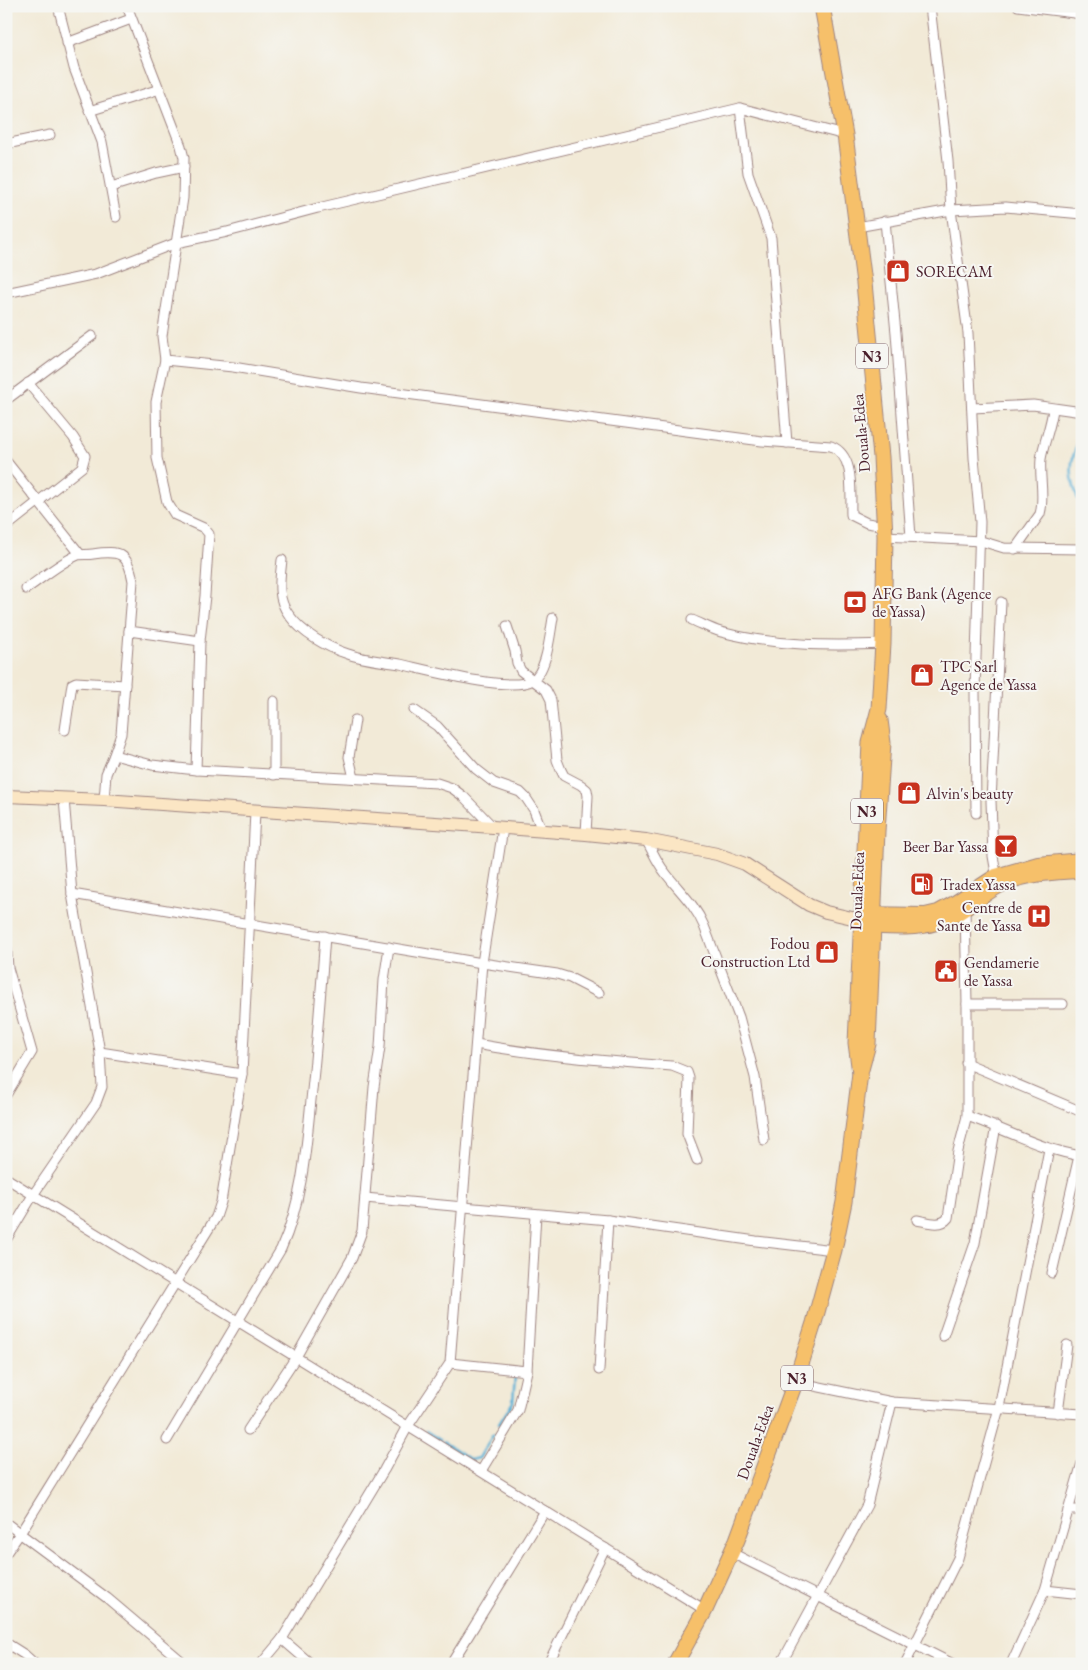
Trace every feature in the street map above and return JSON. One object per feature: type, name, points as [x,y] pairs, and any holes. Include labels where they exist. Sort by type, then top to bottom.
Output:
[{"type":"highway","name":"Douala-Edea","points":[[675,1664],[705,1610],[732,1553],[796,1380],[814,1323],[834,1250],[844,1202],[860,1073],[856,1043],[865,920],[870,743],[878,710],[883,644],[885,531],[874,375],[857,226],[845,135],[822,6]]},
{"type":"main road","points":[[6,796],[104,800],[255,812],[542,830],[646,840],[717,854],[744,864],[809,905],[826,912],[865,920],[928,926],[949,918],[965,908],[997,881],[1082,871]]},
{"type":"main road","points":[[865,920],[925,915],[938,912],[997,881],[1038,864],[1082,860]]},
{"type":"street","points":[[58,6],[74,68],[102,142],[116,217]]},
{"type":"street","points":[[127,6],[184,158],[183,198],[162,336],[165,360],[155,412],[157,458],[167,502],[176,515],[204,528],[209,534],[200,641],[196,770]]},
{"type":"street","points":[[930,6],[948,160],[951,210],[968,333],[974,458],[981,541],[975,691],[976,812]]},
{"type":"street","points":[[1018,6],[1082,14]]},
{"type":"street","points":[[67,43],[132,19]]},
{"type":"street","points":[[89,111],[160,90]]},
{"type":"street","points":[[6,294],[96,274],[176,243],[740,108],[845,135]]},
{"type":"street","points":[[740,108],[748,173],[771,238],[787,443]]},
{"type":"street","points":[[6,144],[50,136]]},
{"type":"street","points":[[111,187],[156,173],[184,168]]},
{"type":"street","points":[[857,226],[951,210],[1006,207],[1082,214]]},
{"type":"street","points":[[885,221],[896,333],[911,537]]},
{"type":"street","points":[[6,400],[92,336]]},
{"type":"street","points":[[165,360],[233,367],[361,388],[762,441],[832,446],[844,454],[848,466],[851,515],[885,531],[911,537],[981,541],[1004,548],[1082,549]]},
{"type":"street","points":[[6,527],[82,467],[85,456],[73,438],[28,383]]},
{"type":"street","points":[[972,408],[1033,406],[1082,412]]},
{"type":"street","points":[[1015,549],[1040,514],[1042,508],[1040,471],[1042,456],[1052,423],[1053,409]]},
{"type":"street","points":[[6,461],[80,554]]},
{"type":"street","points":[[26,589],[80,554],[91,555],[113,552],[119,554],[130,566],[133,581],[121,734],[106,774],[104,800]]},
{"type":"street","points":[[282,560],[280,601],[289,615],[320,642],[348,654],[430,670],[457,678],[505,684],[532,681],[542,667],[548,651],[553,618]]},
{"type":"street","points":[[997,881],[992,856],[991,802],[1001,602]]},
{"type":"street","points":[[692,620],[720,631],[788,643],[821,646],[883,644]]},
{"type":"street","points":[[507,626],[521,671],[546,690],[550,700],[557,760],[561,770],[564,776],[587,790],[586,834]]},
{"type":"street","points":[[129,631],[200,641]]},
{"type":"street","points":[[65,730],[72,684],[76,682],[125,685]]},
{"type":"street","points":[[274,701],[274,775]]},
{"type":"street","points":[[414,710],[437,726],[476,769],[494,784],[520,792],[534,810],[542,830]]},
{"type":"street","points":[[354,778],[349,757],[355,720]]},
{"type":"street","points":[[114,755],[152,765],[196,770],[437,783],[452,788],[498,827],[482,964],[450,1363],[408,1426],[384,1470],[282,1639],[261,1664]]},
{"type":"street","points":[[6,1240],[33,1195],[100,1094],[102,1087],[100,1052],[72,894],[64,799]]},
{"type":"street","points":[[6,1553],[21,1532],[216,1217],[221,1202],[242,1074],[255,812]]},
{"type":"street","points":[[646,840],[664,871],[690,900],[704,926],[739,1016],[755,1077],[764,1140]]},
{"type":"street","points":[[72,894],[482,964],[556,974],[570,978],[599,993]]},
{"type":"street","points":[[917,1220],[937,1223],[945,1222],[948,1218],[958,1151],[966,1116],[967,1004],[965,908]]},
{"type":"street","points":[[167,1440],[281,1249],[290,1229],[298,1200],[308,1134],[320,1017],[325,936]]},
{"type":"street","points":[[6,940],[7,969],[32,1052],[6,1095]]},
{"type":"street","points":[[248,1430],[296,1357],[358,1244],[362,1231],[374,1087],[380,1048],[384,980],[389,947]]},
{"type":"street","points":[[967,1004],[1063,1004]]},
{"type":"street","points":[[476,1044],[521,1053],[672,1066],[683,1069],[687,1072],[689,1078],[687,1134],[697,1160]]},
{"type":"street","points":[[100,1052],[242,1074]]},
{"type":"street","points":[[966,1063],[1082,1112]]},
{"type":"street","points":[[966,1116],[996,1126],[1049,1150],[1081,1156],[1052,1273]]},
{"type":"street","points":[[943,1336],[975,1243],[996,1126]]},
{"type":"street","points":[[904,1664],[916,1645],[958,1558],[999,1408],[1049,1150]]},
{"type":"street","points":[[6,1178],[705,1610]]},
{"type":"street","points":[[365,1198],[608,1220],[756,1242],[834,1250]]},
{"type":"street","points":[[481,1471],[518,1410],[527,1371],[536,1214]]},
{"type":"street","points":[[599,1370],[608,1220]]},
{"type":"street","points":[[1058,1413],[1067,1345]]},
{"type":"street","points":[[450,1363],[527,1371]]},
{"type":"street","points":[[796,1380],[815,1386],[892,1402],[1082,1414]]},
{"type":"street","points":[[781,1664],[867,1505],[892,1402]]},
{"type":"street","points":[[1011,1664],[1045,1590],[1082,1463]]},
{"type":"street","points":[[1068,1510],[1082,1510]]},
{"type":"street","points":[[451,1664],[545,1511]]},
{"type":"street","points":[[6,1523],[21,1532],[107,1598],[185,1664]]},
{"type":"street","points":[[548,1664],[605,1548]]},
{"type":"street","points":[[732,1553],[953,1664]]},
{"type":"street","points":[[1045,1590],[1082,1594]]},
{"type":"street","points":[[282,1639],[311,1664]]},
{"type":"street","points":[[6,1643],[35,1664]]},
{"type":"waterway","points":[[1082,435],[1072,463],[1072,480],[1082,508]]},
{"type":"waterway","points":[[1082,512],[1078,553],[1082,599]]},
{"type":"waterway","points":[[499,1424],[513,1402],[515,1376]]},
{"type":"waterway","points":[[426,1431],[440,1440]]},
{"type":"waterway","points":[[443,1442],[471,1460],[479,1458],[493,1435]]},
{"type":"place","name":"SORECAM","points":[[898,271]]},
{"type":"place","name":"AFG Bank (Agence de Yassa)","points":[[855,602]]},
{"type":"place","name":"TPC Sarl Agence de Yassa","points":[[922,675]]},
{"type":"place","name":"Alvin's beauty","points":[[909,793]]},
{"type":"place","name":"Beer Bar Yassa","points":[[1006,846]]},
{"type":"place","name":"Tradex Yassa","points":[[922,884]]},
{"type":"place","name":"Centre de Sante de Yassa","points":[[1039,916]]},
{"type":"place","name":"Fodou Construction Ltd","points":[[827,952]]},
{"type":"place","name":"Gendamerie de Yassa","points":[[946,971]]}]
